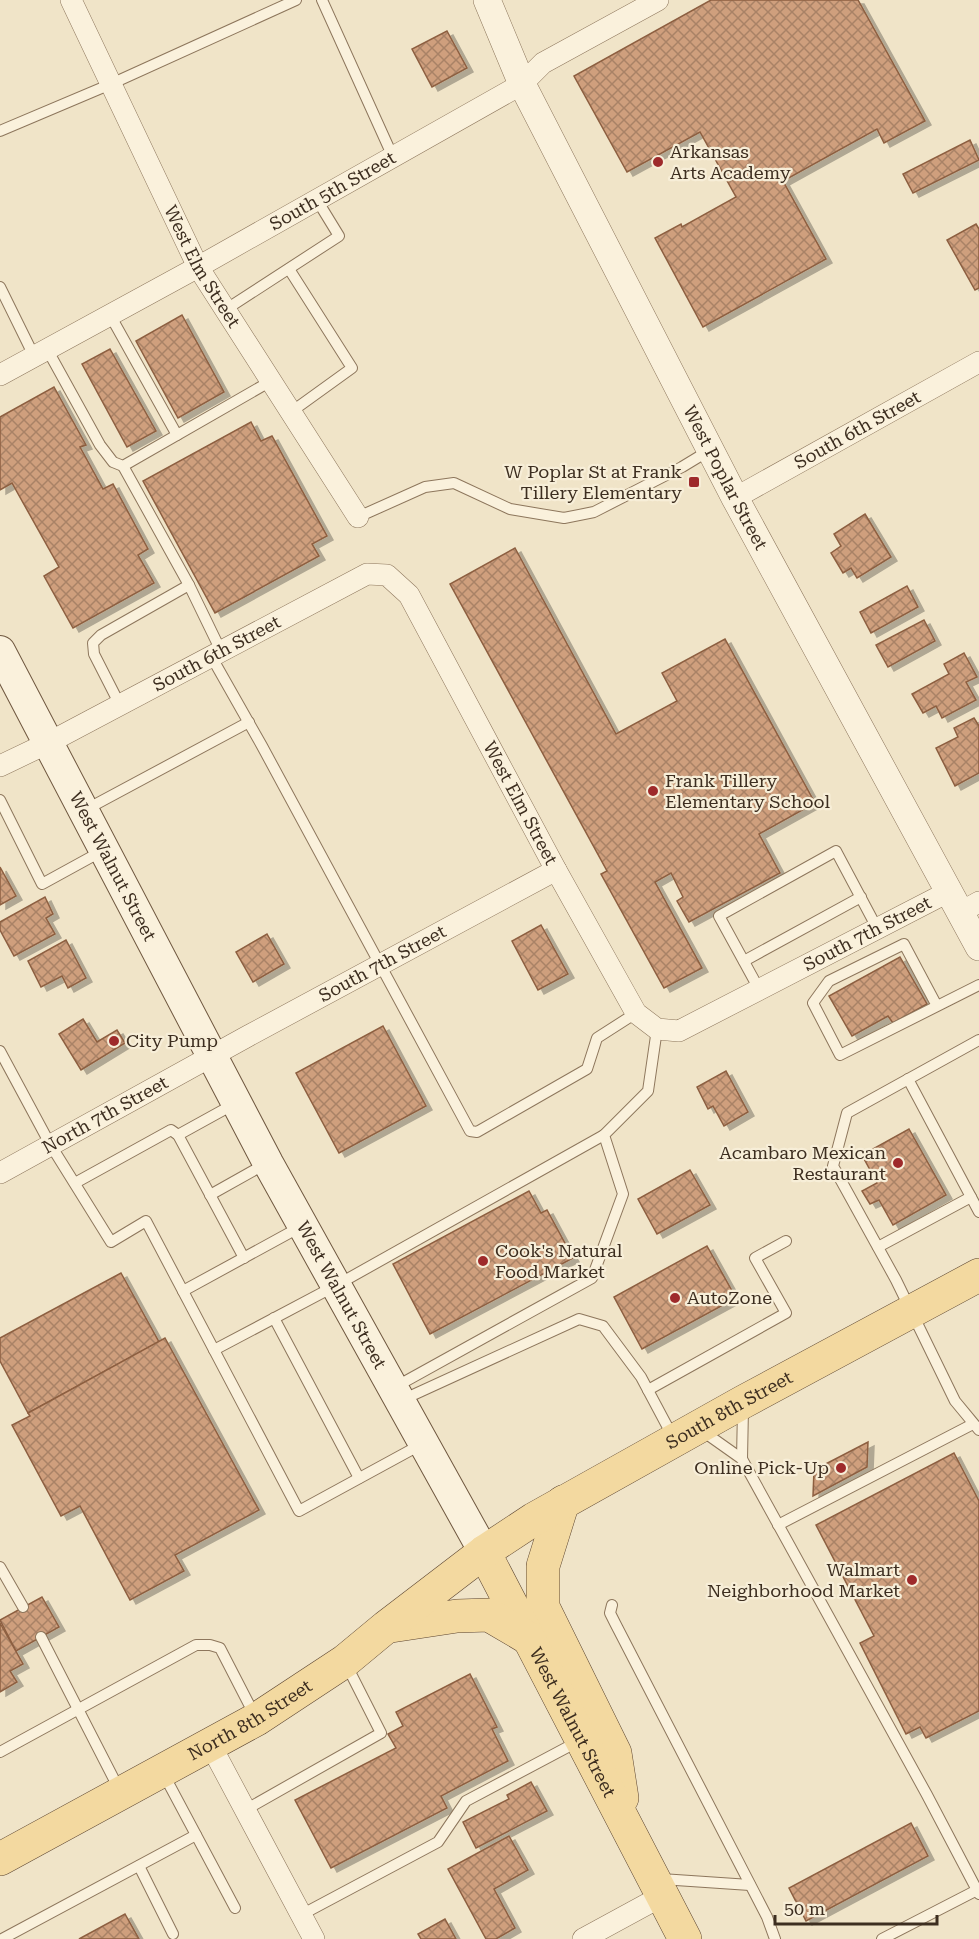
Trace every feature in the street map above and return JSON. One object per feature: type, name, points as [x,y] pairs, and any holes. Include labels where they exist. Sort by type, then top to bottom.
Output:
[{"type":"main road","name":"West Walnut Street","points":[[0,651],[267,1163],[484,1552],[685,1939]]},
{"type":"main road","name":"South 8th Street","points":[[484,1552],[563,1502],[979,1275]]},
{"type":"main road","points":[[563,1502],[543,1566],[543,1607],[615,1753],[628,1830]]},
{"type":"main road","name":"North 8th Street","points":[[3,1854],[121,1794],[257,1719],[345,1661],[484,1552]]},
{"type":"main road","points":[[386,1627],[457,1616],[489,1615],[528,1638]]},
{"type":"street","name":"West Elm Street","points":[[71,0],[198,267],[358,518]]},
{"type":"street","name":"West Poplar Street","points":[[488,0],[522,84],[710,450],[963,902],[979,947]]},
{"type":"street","name":"South 5th Street","points":[[0,375],[198,267],[522,84],[543,63],[658,0]]},
{"type":"street","name":"South 6th Street","points":[[735,498],[979,362]]},
{"type":"street","name":"South 6th Street","points":[[0,766],[48,743],[367,574],[387,575]]},
{"type":"street","name":"West Elm Street","points":[[387,575],[409,595],[556,870],[636,1013],[657,1029]]},
{"type":"street","name":"South 7th Street","points":[[211,1056],[556,870]]},
{"type":"street","name":"South 7th Street","points":[[657,1029],[679,1030],[877,928],[963,902]]},
{"type":"street","name":"North 7th Street","points":[[0,1173],[211,1056]]},
{"type":"street","points":[[210,1744],[314,1939]]},
{"type":"street","points":[[583,1939],[658,1887]]},
{"type":"lane","points":[[0,131],[111,84],[296,0]]},
{"type":"lane","points":[[322,0],[393,157]]},
{"type":"lane","points":[[225,310],[339,236],[317,200]]},
{"type":"lane","points":[[289,269],[352,368],[291,412]]},
{"type":"lane","points":[[0,287],[100,445],[113,462],[123,466],[189,585],[216,654],[249,722],[470,1131],[477,1132],[587,1069],[597,1038],[636,1013]]},
{"type":"lane","points":[[110,315],[177,435]]},
{"type":"lane","points":[[123,466],[271,381]]},
{"type":"lane","points":[[358,518],[425,487],[454,483],[510,509],[564,518],[594,512],[710,450]]},
{"type":"lane","points":[[120,705],[94,654],[93,643],[101,635],[189,585]]},
{"type":"lane","points":[[84,811],[249,722]]},
{"type":"lane","points":[[0,800],[42,884],[104,850]]},
{"type":"lane","points":[[759,989],[719,915],[836,851],[877,928]]},
{"type":"lane","points":[[744,961],[861,897]]},
{"type":"lane","points":[[937,1006],[904,944],[830,981],[813,1003],[840,1055],[979,985]]},
{"type":"lane","points":[[214,1350],[335,1286],[604,1135],[648,1091],[657,1029]]},
{"type":"lane","points":[[778,1525],[976,1427],[955,1401],[878,1247],[833,1166],[847,1113],[979,1040]]},
{"type":"lane","points":[[0,1052],[50,1144],[111,1242],[146,1221],[299,1510],[423,1444]]},
{"type":"lane","points":[[908,1079],[979,1212]]},
{"type":"lane","points":[[178,1136],[236,1103]]},
{"type":"lane","points":[[75,1183],[171,1130],[178,1136],[244,1258]]},
{"type":"lane","points":[[395,1395],[592,1278],[623,1194],[604,1135]]},
{"type":"lane","points":[[210,1195],[267,1163]]},
{"type":"lane","points":[[878,1247],[971,1197]]},
{"type":"lane","points":[[183,1292],[302,1226]]},
{"type":"lane","points":[[648,1390],[786,1313],[755,1258],[786,1241]]},
{"type":"lane","points":[[274,1318],[359,1478]]},
{"type":"lane","points":[[395,1395],[579,1318],[603,1326],[648,1390],[686,1434],[742,1458]]},
{"type":"lane","points":[[743,1402],[742,1458],[978,1891],[882,1939]]},
{"type":"lane","points":[[0,1567],[23,1607]]},
{"type":"lane","points":[[612,1605],[610,1613],[767,1917],[775,1939]]},
{"type":"lane","points":[[41,1637],[121,1794]]},
{"type":"lane","points":[[0,1752],[196,1645],[220,1648],[257,1719]]},
{"type":"lane","points":[[245,1810],[381,1733],[345,1661]]},
{"type":"lane","points":[[301,1915],[438,1842],[466,1801],[581,1740]]},
{"type":"lane","points":[[162,1771],[235,1908]]},
{"type":"lane","points":[[2,1939],[196,1835]]},
{"type":"lane","points":[[138,1866],[173,1934]]},
{"type":"lane","points":[[658,1887],[750,1885]]},
{"type":"building","points":[[711,0],[858,0],[925,121],[884,143],[877,129],[783,181],[826,259],[703,327],[655,238],[681,224],[682,227],[736,197],[700,132],[627,172],[574,76]]},
{"type":"building","points":[[447,31],[467,68],[432,87],[412,49]]},
{"type":"building","points":[[970,140],[979,160],[913,193],[903,174]]},
{"type":"building","points":[[976,224],[979,229],[979,288],[975,290],[947,240]]},
{"type":"building","points":[[182,315],[224,392],[178,418],[136,341]]},
{"type":"building","points":[[110,349],[156,431],[127,447],[82,364]]},
{"type":"building","points":[[54,387],[86,445],[80,447],[103,489],[113,484],[148,549],[138,555],[154,583],[73,628],[44,576],[59,567],[12,483],[0,490],[0,417]]},
{"type":"building","points":[[251,422],[261,441],[272,436],[327,536],[312,544],[319,556],[215,613],[143,481]]},
{"type":"building","points":[[865,514],[891,557],[857,578],[851,568],[843,573],[831,553],[841,546],[834,534]]},
{"type":"building","points":[[515,548],[616,734],[677,701],[662,673],[725,639],[815,803],[759,834],[780,873],[689,922],[677,901],[683,897],[671,873],[655,882],[702,968],[664,988],[601,874],[607,871],[450,584]]},
{"type":"building","points":[[907,586],[918,607],[871,633],[860,612]]},
{"type":"building","points":[[924,620],[935,641],[888,667],[876,645]]},
{"type":"building","points":[[964,653],[977,677],[966,682],[976,700],[942,718],[936,706],[923,713],[912,694],[949,674],[944,664]]},
{"type":"building","points":[[974,718],[979,726],[979,773],[955,786],[936,748],[958,737],[954,728]]},
{"type":"building","points":[[0,867],[16,896],[0,905]]},
{"type":"building","points":[[45,897],[53,914],[46,918],[55,934],[14,956],[0,930],[0,922]]},
{"type":"building","points":[[541,925],[568,974],[538,990],[512,941]]},
{"type":"building","points":[[267,934],[284,964],[253,982],[236,952]]},
{"type":"building","points":[[66,940],[86,978],[68,988],[62,976],[41,987],[28,961]]},
{"type":"building","points":[[900,957],[927,1004],[893,1023],[888,1016],[852,1036],[829,996]]},
{"type":"building","points":[[83,1019],[97,1042],[117,1030],[125,1043],[81,1070],[59,1034]]},
{"type":"building","points":[[383,1026],[426,1106],[339,1153],[296,1073]]},
{"type":"building","points":[[726,1071],[748,1112],[724,1126],[713,1106],[708,1109],[697,1087]]},
{"type":"building","points":[[909,1129],[946,1195],[893,1225],[879,1200],[870,1204],[862,1191],[877,1183],[862,1155]]},
{"type":"building","points":[[690,1170],[710,1205],[657,1234],[638,1199]]},
{"type":"building","name":"Cook's Natural Food Market","points":[[529,1191],[541,1213],[547,1210],[573,1258],[430,1334],[393,1264]]},
{"type":"building","name":"AutoZone","points":[[707,1246],[736,1298],[642,1349],[614,1297]]},
{"type":"building","points":[[121,1273],[159,1342],[28,1413],[0,1361],[0,1338]]},
{"type":"building","points":[[165,1338],[259,1510],[175,1555],[184,1571],[130,1600],[80,1506],[61,1516],[12,1425],[30,1416],[28,1413]]},
{"type":"building","name":"Online Pick-Up","points":[[868,1442],[867,1467],[813,1496],[814,1470]]},
{"type":"building","name":"Walmart Neighborhood Market","points":[[954,1453],[979,1501],[979,1711],[926,1738],[920,1727],[906,1734],[860,1643],[874,1636],[816,1525]]},
{"type":"building","points":[[42,1597],[59,1627],[16,1651],[0,1620]]},
{"type":"building","points":[[0,1623],[23,1664],[10,1671],[17,1682],[0,1692]]},
{"type":"building","points":[[470,1674],[497,1727],[492,1729],[508,1761],[441,1796],[447,1808],[331,1868],[295,1800],[396,1748],[388,1734],[403,1726],[396,1712]]},
{"type":"building","points":[[531,1782],[547,1811],[476,1848],[463,1822],[509,1799],[507,1795]]},
{"type":"building","points":[[911,1823],[928,1856],[806,1921],[789,1888]]},
{"type":"building","points":[[509,1836],[528,1870],[494,1889],[515,1928],[496,1939],[486,1939],[448,1869]]},
{"type":"building","points":[[125,1914],[139,1939],[79,1939]]},
{"type":"building","points":[[445,1919],[456,1939],[421,1939],[418,1934]]},
{"type":"place","name":"Arkansas Arts Academy","points":[[658,162]]},
{"type":"place","name":"W Poplar St at Frank Tillery Elementary","points":[[694,482]]},
{"type":"place","name":"Frank Tillery Elementary School","points":[[653,791]]},
{"type":"place","name":"City Pump","points":[[114,1041]]},
{"type":"place","name":"Acambaro Mexican Restaurant","points":[[898,1163]]},
{"type":"place","name":"Cook's Natural Food Market","points":[[483,1261]]},
{"type":"place","name":"AutoZone","points":[[675,1298]]},
{"type":"place","name":"Online Pick-Up","points":[[841,1468]]},
{"type":"place","name":"Walmart Neighborhood Market","points":[[912,1580]]}]
